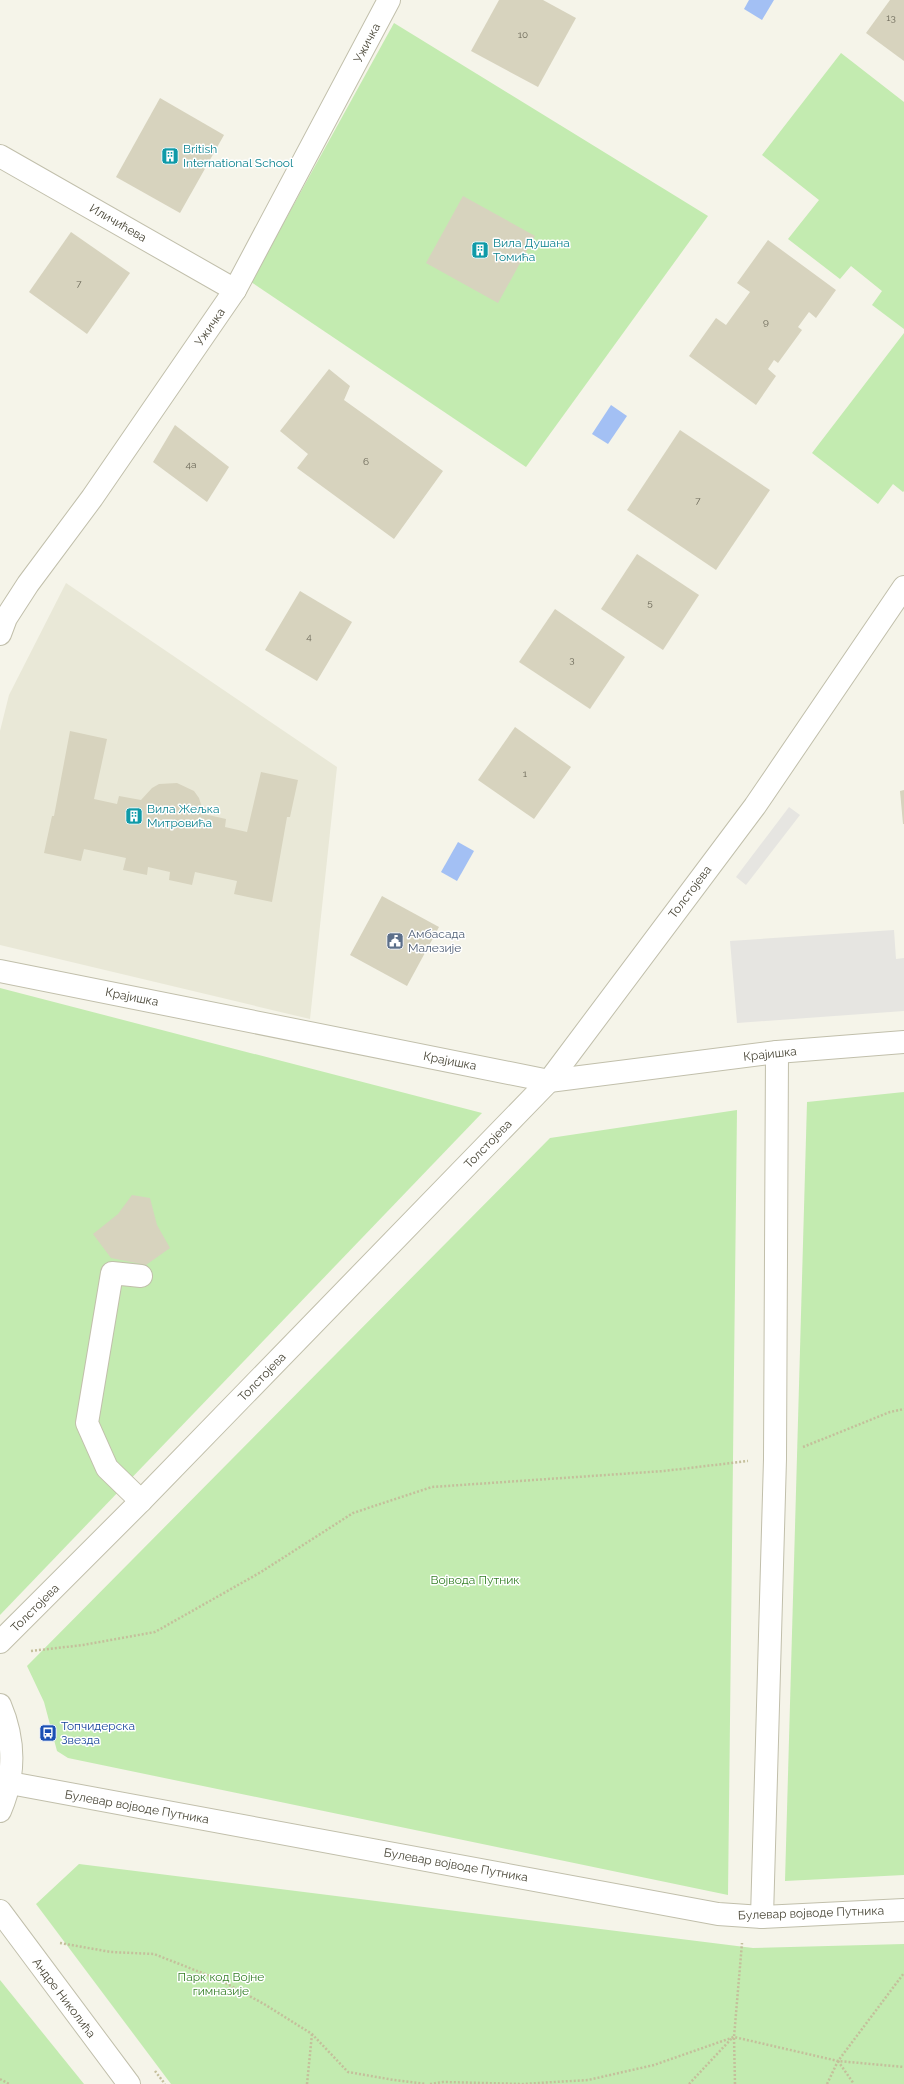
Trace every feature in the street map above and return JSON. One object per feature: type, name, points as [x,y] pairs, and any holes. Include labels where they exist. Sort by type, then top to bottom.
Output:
[{"type":"street","name":"Ужичка","points":[[0,634],[6,618],[28,584],[92,498],[235,290],[390,0]]},
{"type":"street","name":"Иличићева","points":[[0,156],[235,290]]},
{"type":"street","name":"Толстојева","points":[[0,1642],[141,1501],[549,1081],[755,806],[904,587]]},
{"type":"street","name":"Крајишка","points":[[0,971],[549,1081],[777,1052],[904,1042]]},
{"type":"street","points":[[762,1917],[775,1459],[777,1052]]},
{"type":"street","points":[[141,1276],[112,1273],[87,1423],[107,1468],[141,1501]]},
{"type":"street","points":[[0,1705],[10,1736],[12,1767],[10,1783],[0,1811]]},
{"type":"street","name":"Булевар војводе Путника","points":[[10,1783],[739,1916],[762,1917],[904,1910]]},
{"type":"street","name":"Андре Николића","points":[[0,1911],[129,2084]]},
{"type":"path","points":[[25,1652],[83,1645],[155,1632],[261,1572],[353,1513],[432,1487],[664,1471],[775,1459],[890,1412],[904,1409]]},
{"type":"path","points":[[735,2084],[734,2037],[743,1937],[739,1916]]},
{"type":"path","points":[[56,1942],[111,1952],[154,1954],[220,1980],[264,2004],[312,2034],[348,2072],[426,2084]]},
{"type":"path","points":[[827,2084],[838,2061],[904,1973]]},
{"type":"path","points":[[307,2084],[312,2034]]},
{"type":"path","points":[[689,2084],[734,2037]]},
{"type":"path","points":[[430,2084],[443,2082],[523,2084],[588,2080],[654,2065],[734,2037],[838,2061],[904,2067]]},
{"type":"path","points":[[838,2061],[854,2084]]},
{"type":"path","points":[[0,2079],[9,2084]]},
{"type":"shaded area","points":[[66,583],[337,767],[310,1019],[0,945],[0,731],[9,695]]},
{"type":"shaded area","points":[[789,807],[800,815],[746,885],[736,877]]},
{"type":"shaded area","points":[[894,930],[896,959],[904,958],[904,1011],[737,1023],[730,941]]},
{"type":"green space","points":[[394,23],[708,216],[526,467],[251,282]]},
{"type":"green space","points":[[841,53],[904,102],[904,329],[872,305],[882,291],[851,266],[840,279],[788,239],[819,200],[762,155]]},
{"type":"green space","points":[[904,333],[904,491],[903,492],[893,484],[878,504],[812,453]]},
{"type":"green space","points":[[0,988],[482,1113],[0,1615]]},
{"type":"green space","points":[[904,1092],[904,1875],[785,1881],[807,1102]]},
{"type":"green space","name":"Војвода Путник","points":[[737,1110],[728,1895],[68,1758],[57,1751],[44,1702],[27,1666],[550,1138]]},
{"type":"green space","name":"Парк код Војне гимназије","points":[[79,1864],[753,1948],[904,1944],[904,2084],[171,2084],[36,1904]]},
{"type":"green space","points":[[0,1980],[84,2084],[0,2084]]},
{"type":"water","points":[[749,0],[774,0],[762,20],[744,9]]},
{"type":"water","points":[[611,405],[627,416],[608,444],[592,434]]},
{"type":"water","points":[[458,842],[474,851],[457,881],[441,872]]},
{"type":"building","points":[[499,0],[543,0],[576,18],[538,87],[471,51]]},
{"type":"building","points":[[890,0],[904,0],[904,61],[866,33]]},
{"type":"building","name":"British International School","points":[[160,98],[224,135],[180,213],[116,177]]},
{"type":"building","name":"Вила Душана Томића","points":[[463,196],[535,236],[498,303],[426,263]]},
{"type":"building","points":[[71,232],[130,273],[87,334],[29,292]]},
{"type":"building","points":[[768,240],[836,290],[816,318],[809,312],[798,327],[802,330],[778,363],[774,360],[768,369],[776,376],[756,405],[689,356],[716,318],[726,325],[750,292],[737,283]]},
{"type":"building","points":[[329,369],[350,386],[344,400],[443,471],[394,539],[297,468],[308,454],[280,431]]},
{"type":"building","points":[[175,425],[229,467],[207,502],[153,462]]},
{"type":"building","points":[[680,430],[770,490],[716,570],[627,510]]},
{"type":"building","points":[[637,554],[699,595],[663,650],[601,609]]},
{"type":"building","points":[[300,591],[352,622],[317,681],[265,650]]},
{"type":"building","points":[[555,609],[625,657],[590,709],[519,662]]},
{"type":"building","points":[[515,727],[571,767],[534,819],[478,780]]},
{"type":"building","name":"Вила Жељка Митровића","points":[[70,731],[107,739],[94,799],[117,804],[119,796],[141,800],[152,788],[159,784],[177,783],[194,791],[199,798],[204,814],[226,819],[225,827],[247,832],[261,772],[298,780],[290,817],[287,817],[272,902],[234,894],[237,881],[195,872],[192,885],[169,880],[170,872],[148,867],[147,875],[123,870],[126,858],[84,849],[81,861],[44,853],[52,816],[54,816]]},
{"type":"building","points":[[904,790],[904,824],[903,824],[900,791]]},
{"type":"building","name":"Амбасада Малезије","points":[[382,896],[439,927],[407,986],[350,955]]},
{"type":"building","points":[[132,1195],[150,1198],[157,1225],[170,1248],[146,1265],[111,1258],[93,1234],[118,1214]]},
{"type":"place","name":"British International School","points":[[170,156]]},
{"type":"place","name":"Вила Душана Томића","points":[[480,250]]},
{"type":"place","name":"Вила Жељка Митровића","points":[[134,816]]},
{"type":"place","name":"Амбасада Малезије","points":[[395,941]]},
{"type":"place","name":"Топчидерска Звезда","points":[[48,1733]]}]
